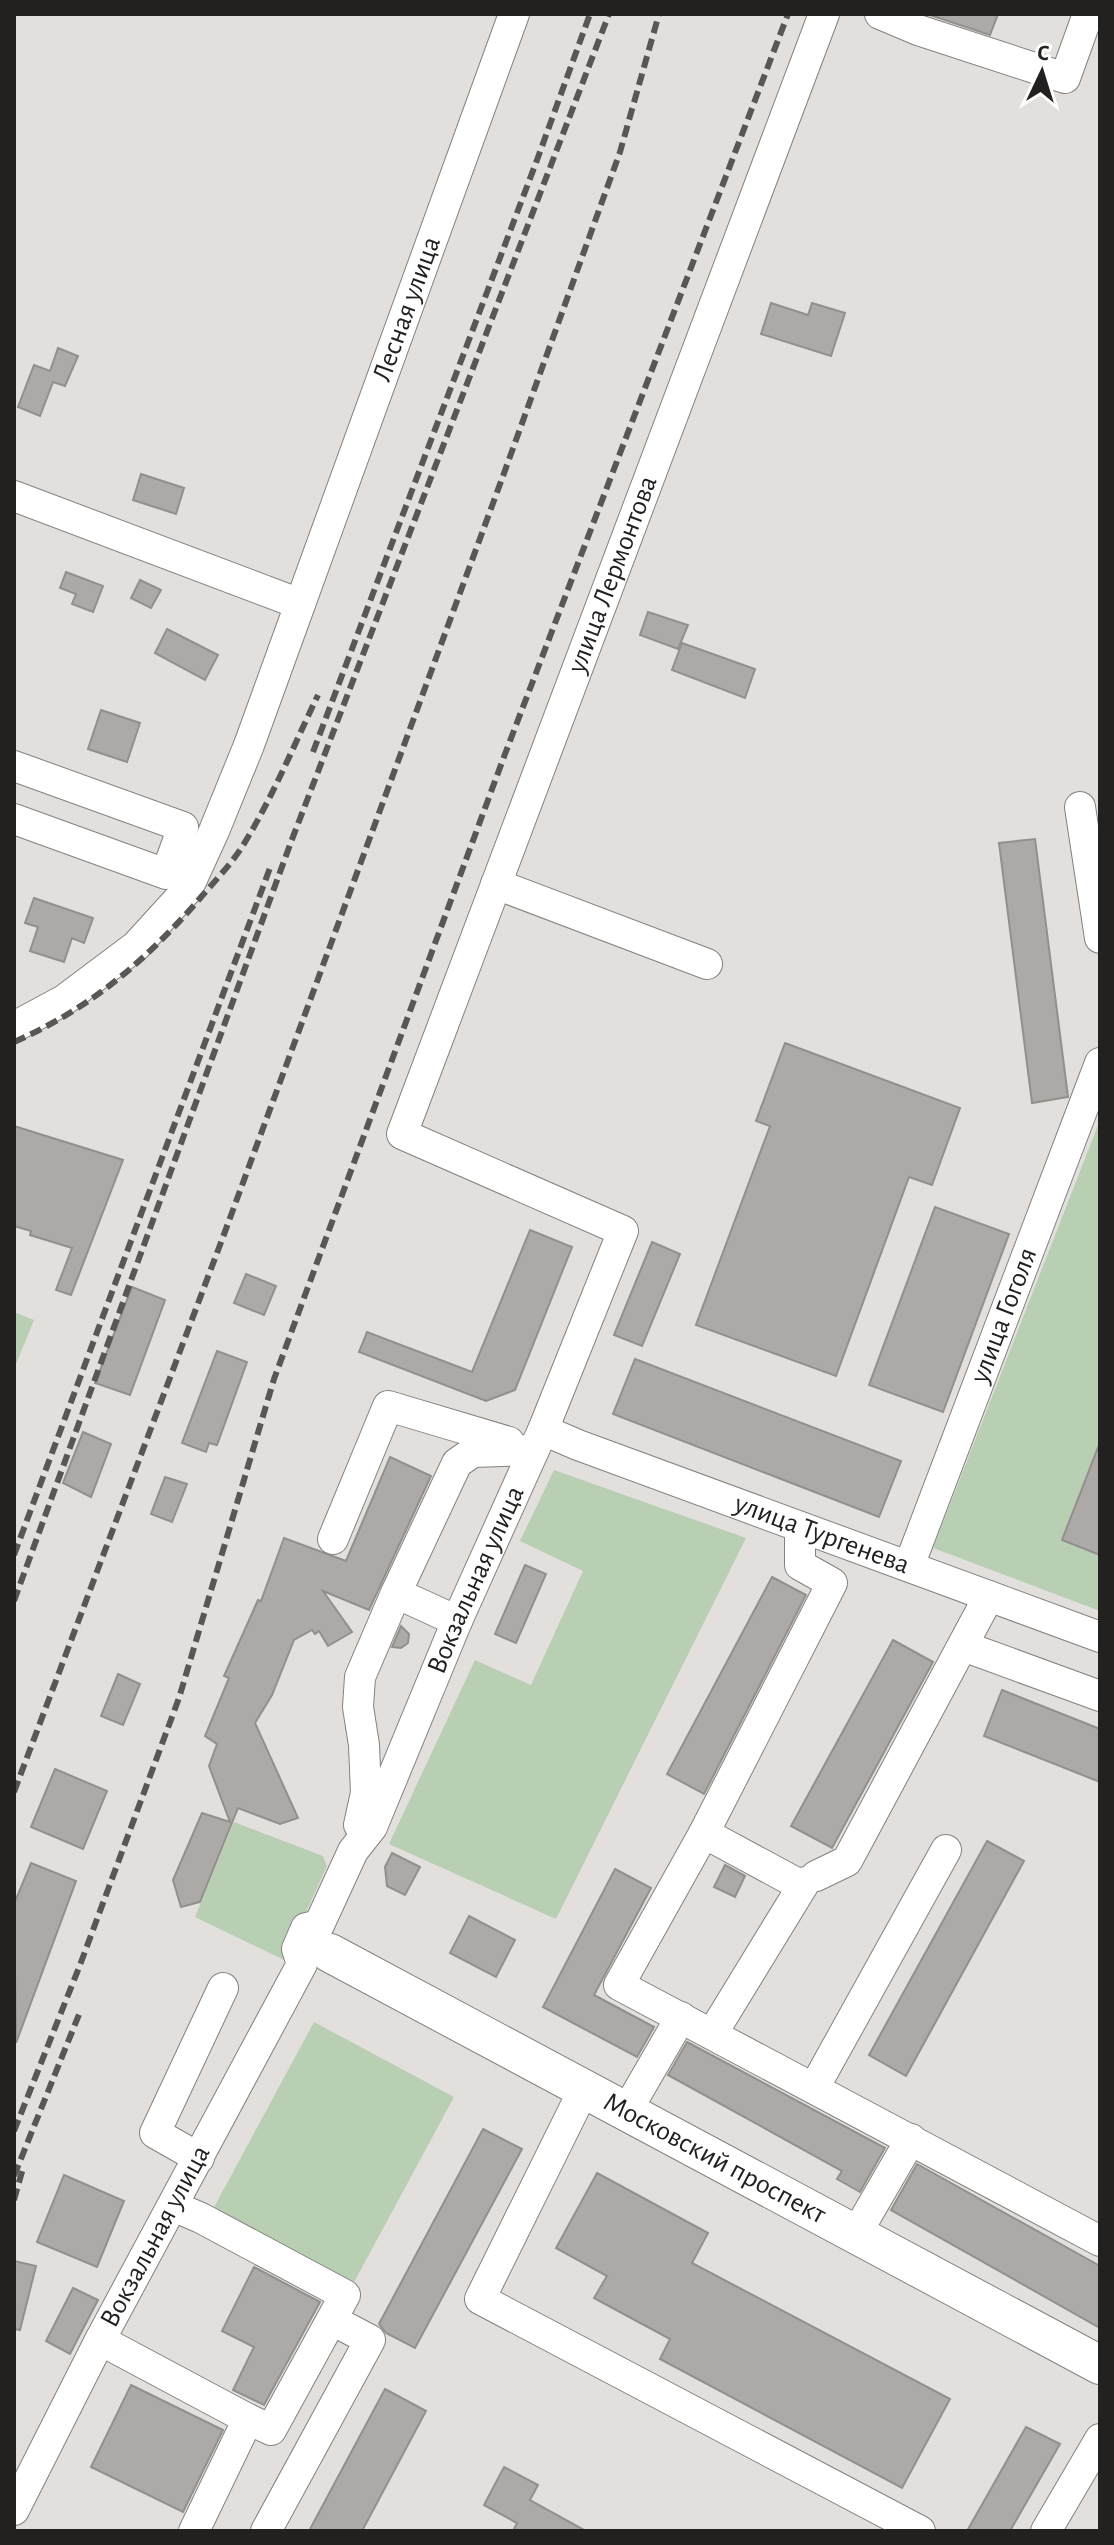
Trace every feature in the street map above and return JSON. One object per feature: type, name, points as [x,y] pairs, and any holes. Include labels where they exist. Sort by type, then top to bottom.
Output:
[{"type":"main road","name":"Московский проспект","points":[[317,1947],[1100,2365]]},
{"type":"street","name":"Лесная улица","points":[[14,1027],[64,1000],[136,946],[187,890],[249,745],[514,14]]},
{"type":"street","name":"улица Лермонтова","points":[[623,1231],[402,1134],[824,14]]},
{"type":"street","points":[[880,14],[918,30],[1065,78],[1088,14]]},
{"type":"street","points":[[14,496],[300,604]]},
{"type":"street","points":[[14,766],[183,827],[166,874],[14,819]]},
{"type":"street","points":[[1080,807],[1100,938]]},
{"type":"street","points":[[496,884],[707,964]]},
{"type":"street","name":"улица Гоголя","points":[[909,1566],[1100,1063]]},
{"type":"street","name":"Вокзальная улица","points":[[14,2510],[100,2340],[317,1947],[353,1851],[372,1827],[457,1621],[539,1440],[623,1231]]},
{"type":"street","name":"улица Тургенева","points":[[333,1539],[388,1406],[539,1440],[800,1527],[1100,1637]]},
{"type":"street","points":[[353,1851],[366,1793],[364,1745],[358,1707],[360,1677],[396,1593],[457,1463],[473,1452],[539,1440]]},
{"type":"street","points":[[800,1527],[800,1565],[832,1583],[704,1833],[619,1985],[1100,2241]]},
{"type":"street","points":[[396,1593],[457,1621]]},
{"type":"street","points":[[712,2034],[808,1881],[847,1861],[989,1596]]},
{"type":"street","points":[[963,1646],[1100,1696]]},
{"type":"street","points":[[704,1833],[808,1881]]},
{"type":"street","points":[[814,2088],[946,1850]]},
{"type":"street","points":[[199,2158],[155,2133],[223,1988]]},
{"type":"street","points":[[626,2112],[681,2017]]},
{"type":"street","points":[[584,2089],[480,2299],[920,2531]]},
{"type":"street","points":[[856,2234],[911,2139]]},
{"type":"street","points":[[100,2340],[271,2430],[332,2320],[345,2295],[173,2206]]},
{"type":"street","points":[[266,2531],[370,2340],[332,2320]]},
{"type":"street","points":[[194,2531],[248,2419]]},
{"type":"street","points":[[1046,2531],[1100,2439]]},
{"type":"green space","points":[[1100,1120],[1100,1611],[933,1548]]},
{"type":"green space","points":[[14,1312],[34,1320],[14,1369]]},
{"type":"green space","points":[[554,1470],[746,1538],[556,1919],[389,1844],[475,1660],[531,1685],[583,1571],[520,1541]]},
{"type":"green space","points":[[234,1822],[323,1856],[327,1866],[284,1960],[195,1917]]},
{"type":"green space","points":[[314,2022],[454,2097],[352,2286],[212,2211]]},
{"type":"building","points":[[927,14],[998,14],[990,35]]},
{"type":"building","points":[[771,303],[808,315],[812,303],[845,313],[831,356],[761,334]]},
{"type":"building","points":[[58,348],[78,356],[65,386],[53,382],[40,416],[18,407],[34,365],[50,371]]},
{"type":"building","points":[[141,474],[184,488],[176,514],[133,500]]},
{"type":"building","points":[[66,572],[103,586],[93,612],[72,604],[76,594],[60,588]]},
{"type":"building","points":[[140,580],[161,590],[151,608],[131,598]]},
{"type":"building","points":[[648,612],[688,625],[678,649],[640,635]]},
{"type":"building","points":[[167,629],[218,655],[205,680],[155,653]]},
{"type":"building","points":[[682,643],[755,669],[745,698],[672,670]]},
{"type":"building","points":[[101,710],[140,723],[127,762],[88,749]]},
{"type":"building","points":[[1035,839],[1068,1097],[1032,1103],[999,843]]},
{"type":"building","points":[[34,898],[93,918],[84,943],[72,938],[64,962],[30,951],[38,927],[25,923]]},
{"type":"building","points":[[785,1043],[960,1108],[932,1185],[909,1177],[836,1376],[696,1325],[770,1126],[756,1121]]},
{"type":"building","points":[[14,1126],[123,1160],[71,1295],[56,1290],[72,1248],[30,1235],[31,1231],[14,1226]]},
{"type":"building","points":[[935,1207],[1009,1234],[943,1412],[869,1385]]},
{"type":"building","points":[[530,1230],[572,1247],[515,1390],[486,1401],[359,1352],[367,1332],[472,1372]]},
{"type":"building","points":[[652,1242],[680,1254],[642,1346],[614,1335]]},
{"type":"building","points":[[246,1274],[276,1286],[264,1315],[234,1303]]},
{"type":"building","points":[[132,1287],[165,1300],[130,1395],[95,1383]]},
{"type":"building","points":[[217,1351],[247,1362],[217,1445],[209,1443],[206,1452],[182,1443]]},
{"type":"building","points":[[635,1359],[901,1461],[879,1517],[613,1414]]},
{"type":"building","points":[[83,1432],[111,1444],[91,1497],[63,1483]]},
{"type":"building","points":[[1100,1445],[1100,1555],[1062,1540]]},
{"type":"building","points":[[390,1457],[431,1476],[369,1610],[323,1591],[352,1632],[328,1646],[319,1631],[315,1634],[312,1630],[294,1640],[272,1695],[255,1723],[298,1818],[280,1824],[238,1808],[200,1902],[181,1907],[173,1880],[202,1813],[230,1822],[209,1766],[217,1744],[205,1736],[229,1678],[224,1676],[258,1600],[261,1601],[284,1538],[346,1561]]},
{"type":"building","points":[[165,1477],[187,1484],[172,1522],[151,1514]]},
{"type":"building","points":[[525,1565],[546,1574],[516,1643],[495,1634]]},
{"type":"building","points":[[772,1577],[806,1595],[704,1794],[667,1774]]},
{"type":"building","points":[[401,1626],[409,1634],[408,1643],[401,1648],[392,1647]]},
{"type":"building","points":[[893,1640],[933,1662],[832,1848],[791,1826]]},
{"type":"building","points":[[118,1674],[140,1684],[123,1725],[101,1716]]},
{"type":"building","points":[[1002,1690],[1100,1729],[1100,1782],[984,1736]]},
{"type":"building","points":[[55,1769],[107,1791],[83,1849],[31,1827]]},
{"type":"building","points":[[987,1841],[1024,1861],[906,2076],[869,2055]]},
{"type":"building","points":[[392,1853],[420,1867],[405,1895],[387,1886],[385,1867]]},
{"type":"building","points":[[31,1863],[76,1881],[16,2043],[14,1904]]},
{"type":"building","points":[[725,1865],[745,1876],[735,1897],[714,1887]]},
{"type":"building","points":[[615,1869],[651,1888],[594,1995],[654,2027],[637,2057],[543,2007]]},
{"type":"building","points":[[469,1916],[515,1940],[496,1977],[450,1953]]},
{"type":"building","points":[[687,2042],[885,2148],[860,2192],[837,2179],[842,2171],[668,2075]]},
{"type":"building","points":[[483,2129],[522,2149],[415,2348],[386,2333],[379,2324]]},
{"type":"building","points":[[917,2164],[1100,2266],[1100,2328],[891,2210]]},
{"type":"building","points":[[597,2173],[708,2233],[692,2263],[950,2399],[902,2488],[660,2359],[670,2339],[594,2298],[607,2276],[556,2248]]},
{"type":"building","points":[[64,2175],[124,2201],[97,2267],[37,2242]]},
{"type":"building","points":[[14,2261],[36,2266],[20,2330],[14,2329]]},
{"type":"building","points":[[254,2267],[320,2302],[264,2405],[233,2390],[254,2347],[222,2331]]},
{"type":"building","points":[[73,2288],[98,2300],[70,2354],[46,2341]]},
{"type":"building","points":[[131,2385],[223,2430],[183,2512],[91,2467]]},
{"type":"building","points":[[385,2389],[426,2411],[362,2531],[309,2531]]},
{"type":"building","points":[[1026,2427],[1060,2444],[1010,2531],[967,2531]]},
{"type":"building","points":[[504,2467],[538,2485],[530,2500],[586,2531],[513,2531],[517,2523],[484,2505]]},
{"type":"railway","points":[[313,752],[590,14]]},
{"type":"railway","points":[[14,1601],[291,842],[609,14]]},
{"type":"railway","points":[[14,1792],[223,1237],[503,476],[620,152],[659,14]]},
{"type":"railway","points":[[14,2131],[80,1965],[179,1698],[274,1379],[505,754],[788,14]]},
{"type":"railway","points":[[14,1042],[66,1015],[113,983],[155,946],[196,903],[231,862],[253,829],[318,695]]},
{"type":"railway","points":[[14,1555],[270,868]]},
{"type":"railway","points":[[14,2176],[80,2012]]},
{"type":"railway","points":[[14,2200],[23,2168]]}]
